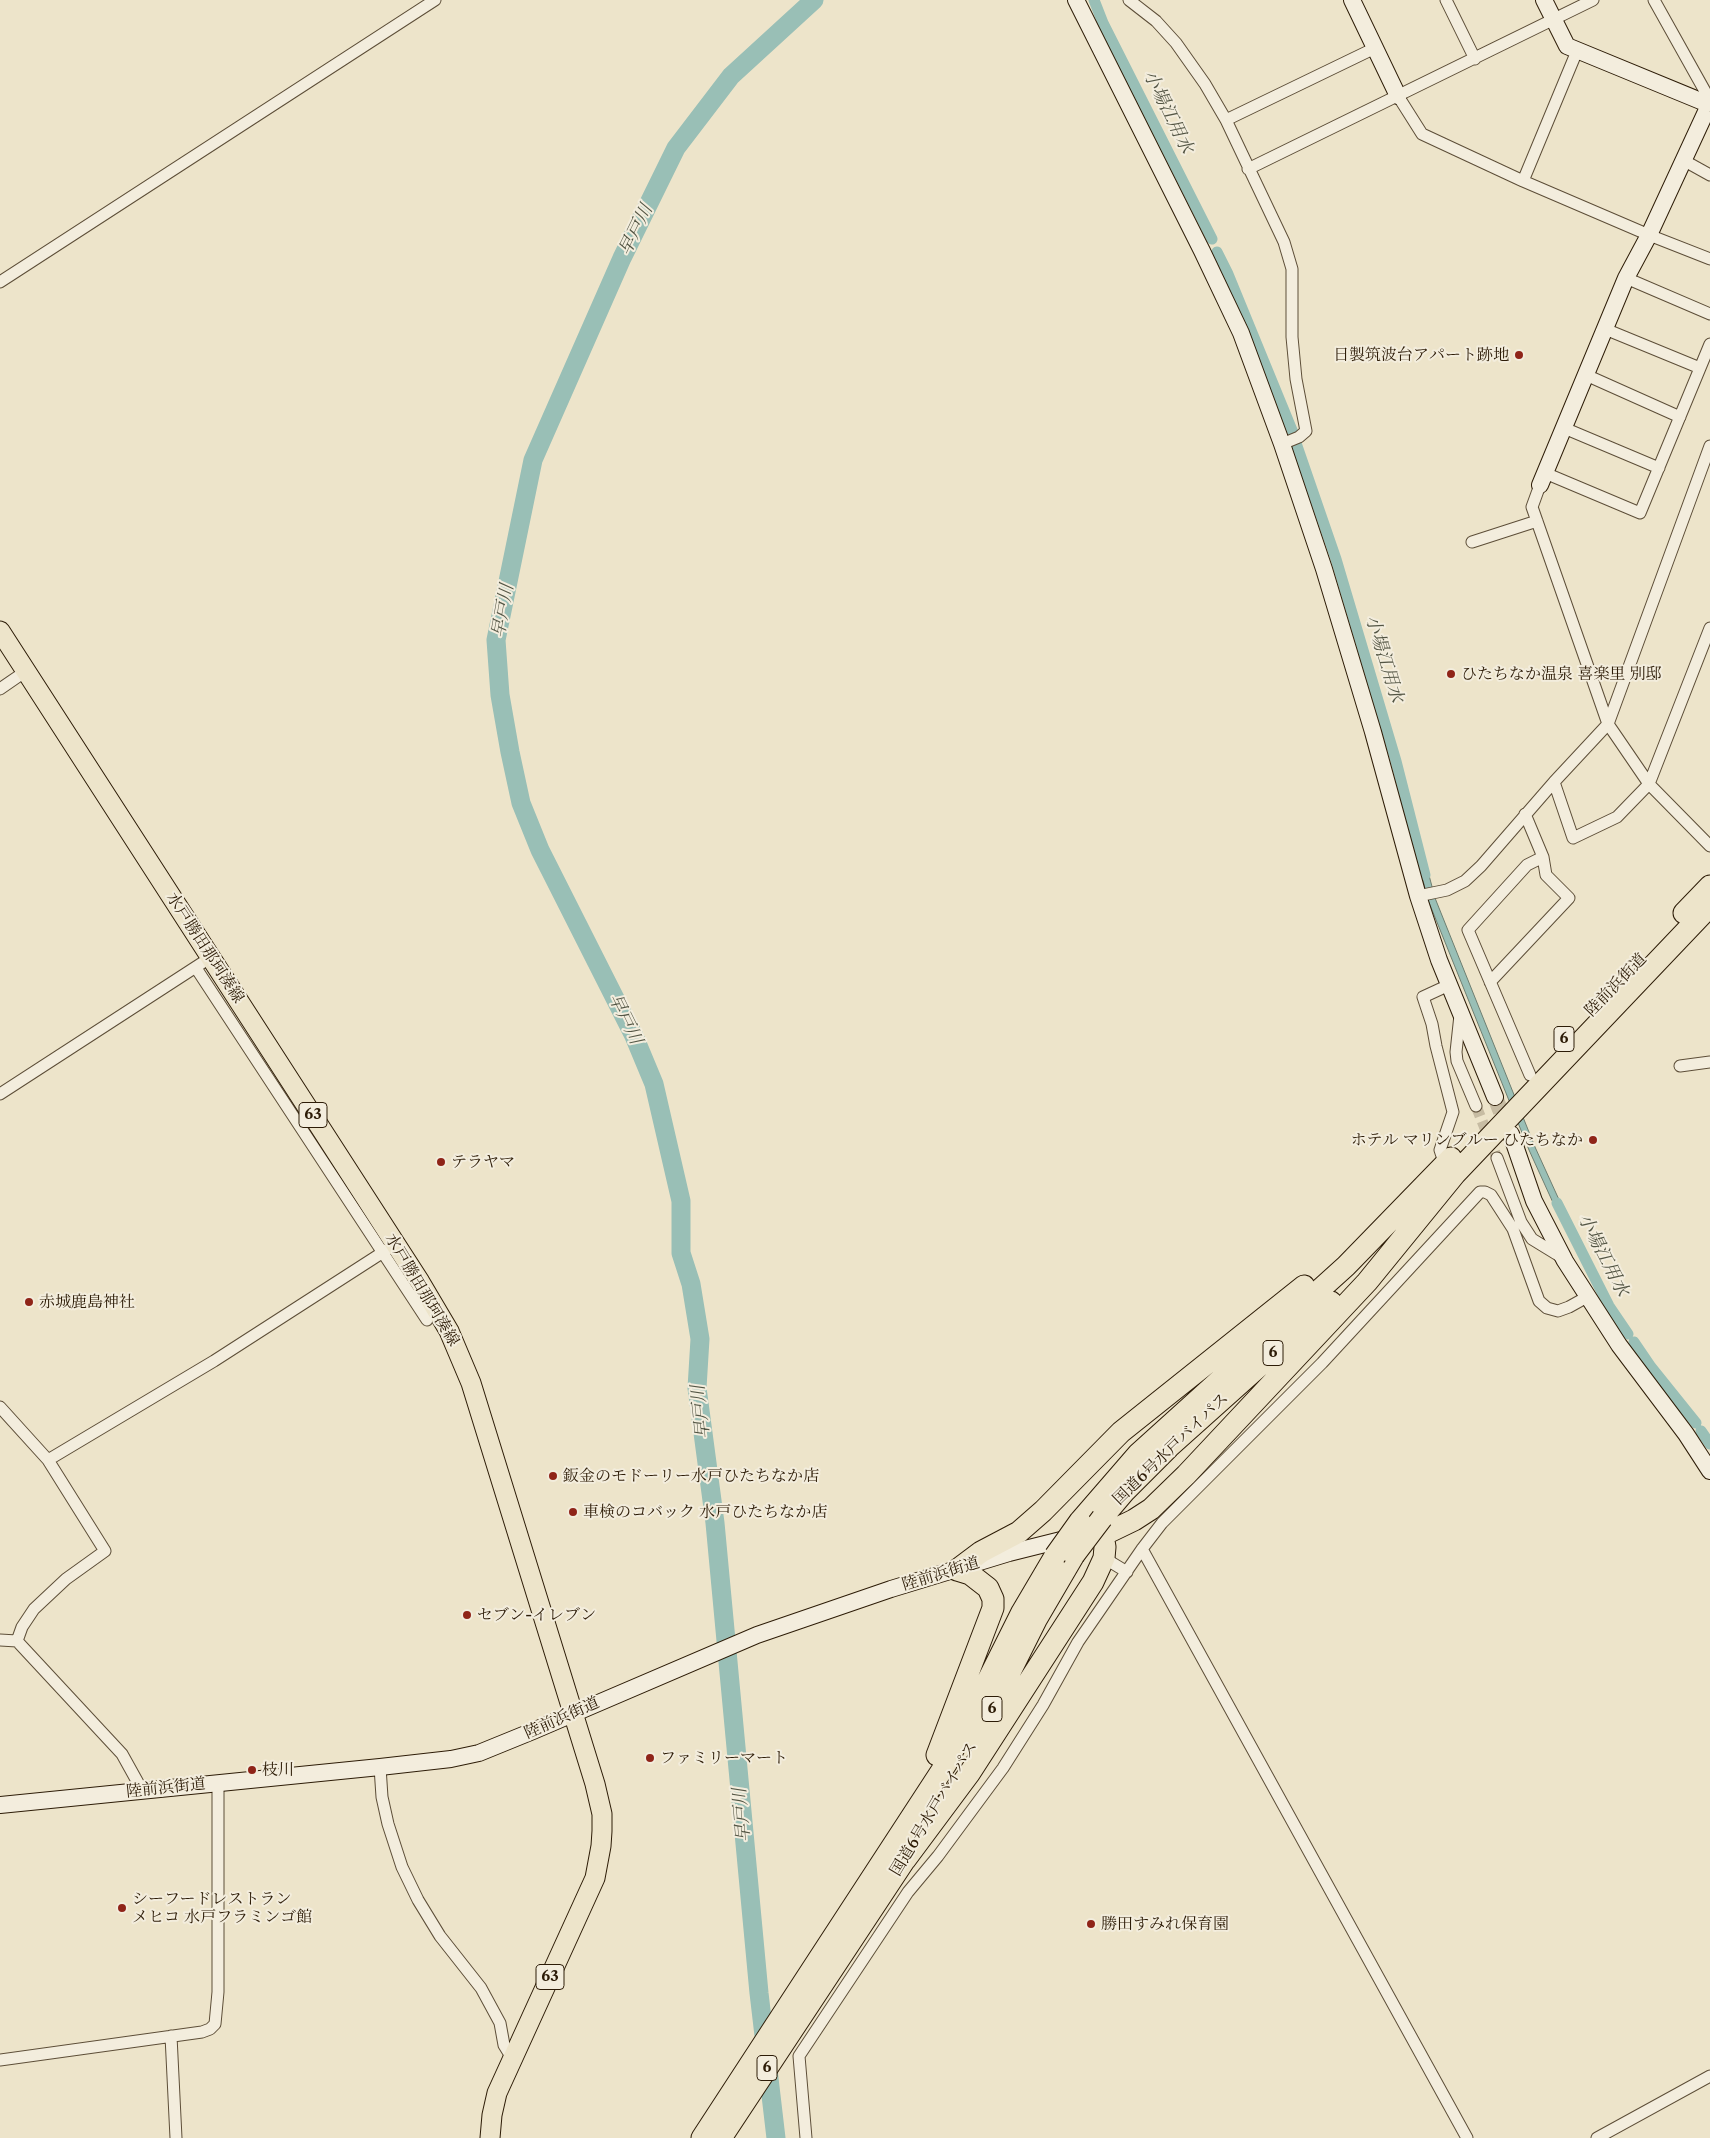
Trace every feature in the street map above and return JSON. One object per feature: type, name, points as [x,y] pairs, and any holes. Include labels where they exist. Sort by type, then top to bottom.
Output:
[{"type":"highway","name":"陸前浜街道","points":[[1418,1193],[1710,886]]},
{"type":"highway","name":"陸前浜街道","points":[[1443,1188],[1710,906]]},
{"type":"highway","points":[[905,1860],[969,1774],[1093,1582],[1104,1558],[1106,1547],[1102,1526],[1156,1516],[1367,1282],[1443,1188]]},
{"type":"highway","name":"国道6号水戸バイパス","points":[[702,2138],[790,2006],[946,1764],[1022,1612],[1064,1556],[1102,1526],[1125,1491],[1169,1447],[1326,1306],[1443,1188]]},
{"type":"highway","points":[[957,1570],[981,1552],[1019,1532],[1121,1432],[1159,1399],[1338,1260],[1418,1193]]},
{"type":"highway","name":"国道6号水戸バイパス","points":[[721,2138],[905,1860],[962,1767],[1036,1620],[1080,1521],[1138,1454],[1346,1266],[1418,1193]]},
{"type":"highway","points":[[898,1840],[938,1753],[993,1608],[988,1588],[970,1574],[957,1570]]},
{"type":"main road","name":"水戸勝田那珂湊線","points":[[0,631],[212,957],[389,1248],[436,1308],[462,1360],[481,1416],[599,1797],[602,1831],[599,1862],[586,1902],[497,2093],[492,2115],[490,2138]]},
{"type":"street","points":[[0,282],[434,0]]},
{"type":"street","points":[[1076,0],[1241,333],[1282,444],[1324,569],[1373,732],[1418,896],[1449,985],[1495,1097]]},
{"type":"street","points":[[1129,0],[1156,21],[1176,43],[1205,84],[1226,120],[1284,242],[1292,269],[1292,337],[1296,379],[1306,431],[1299,437],[1282,444]]},
{"type":"street","points":[[1352,0],[1398,96],[1422,134],[1523,181],[1710,259]]},
{"type":"street","points":[[1446,0],[1474,59]]},
{"type":"street","points":[[1544,0],[1567,46],[1709,103]]},
{"type":"street","points":[[1248,168],[1593,0]]},
{"type":"street","points":[[1654,0],[1706,93],[1709,103],[1649,235],[1626,278],[1542,479],[1532,508],[1608,724],[1649,784],[1710,846]]},
{"type":"street","points":[[1226,120],[1375,48]]},
{"type":"street","points":[[1523,181],[1577,51]]},
{"type":"street","points":[[1683,160],[1710,175]]},
{"type":"street","points":[[1626,278],[1710,314]]},
{"type":"street","points":[[1605,330],[1700,368]]},
{"type":"street","points":[[1542,479],[1640,513],[1710,344]]},
{"type":"street","points":[[1586,375],[1680,417]]},
{"type":"street","points":[[1564,428],[1659,468]]},
{"type":"street","points":[[1418,896],[1446,890],[1465,880],[1481,866],[1525,814],[1608,724],[1706,468],[1710,446]]},
{"type":"street","points":[[1472,542],[1537,521]]},
{"type":"street","points":[[1554,782],[1573,838],[1617,817],[1649,784],[1710,628]]},
{"type":"street","points":[[0,688],[26,672]]},
{"type":"street","points":[[1490,982],[1568,898],[1546,875],[1543,857],[1525,814]]},
{"type":"street","points":[[1530,1075],[1468,930],[1527,865],[1543,857]]},
{"type":"street","points":[[0,1094],[212,957]]},
{"type":"street","points":[[196,968],[389,1248],[427,1320]]},
{"type":"street","points":[[1445,1165],[1440,1150],[1453,1112],[1432,1024],[1423,997],[1449,985]]},
{"type":"street","points":[[1460,1013],[1456,1052],[1457,1061],[1476,1106]]},
{"type":"street","points":[[1680,1066],[1710,1062]]},
{"type":"street","points":[[1510,1134],[1534,1201],[1563,1258],[1619,1346],[1686,1434],[1710,1471]]},
{"type":"street","points":[[1497,1158],[1521,1222],[1532,1239],[1563,1258]]},
{"type":"street","points":[[806,2138],[799,2056],[908,1892],[938,1856],[1003,1768],[1044,1705],[1078,1642],[1142,1549],[1156,1516],[1322,1363],[1480,1192],[1491,1195],[1513,1229],[1539,1301],[1547,1308],[1558,1311],[1587,1297]]},
{"type":"street","points":[[48,1460],[214,1361],[389,1248]]},
{"type":"street","points":[[0,1406],[48,1460],[105,1551],[66,1579],[34,1609],[22,1627],[18,1641]]},
{"type":"street","name":"陸前浜街道","points":[[0,1805],[380,1767],[451,1759],[479,1752],[752,1637],[823,1612],[1102,1526]]},
{"type":"street","points":[[1142,1549],[1467,2138]]},
{"type":"street","points":[[1104,1558],[1127,1572]]},
{"type":"street","points":[[0,1640],[18,1641],[122,1754],[142,1790]]},
{"type":"street","points":[[380,1767],[382,1797],[388,1824],[402,1867],[418,1900],[440,1936],[480,1988],[500,2023],[504,2045],[512,2058]]},
{"type":"street","points":[[0,2060],[171,2036],[210,2029],[215,2024],[218,1782]]},
{"type":"street","points":[[171,2036],[176,2138]]},
{"type":"street","points":[[1597,2138],[1710,2076]]},
{"type":"water","points":[[1425,860],[1435,898],[1535,1147],[1566,1215],[1560,1218],[1529,1150],[1428,900],[1418,861]]},
{"type":"waterway","name":"早戸川","points":[[776,2138],[759,1993],[715,1523],[697,1388],[700,1339],[691,1284],[681,1253],[681,1201],[654,1084],[634,1036],[540,850],[521,803],[500,695],[496,640],[533,460],[622,258],[676,148],[731,76],[814,0]]},
{"type":"waterway","name":"小場江用水","points":[[1094,0],[1103,23],[1212,239]]},
{"type":"waterway","name":"小場江用水","points":[[1217,252],[1228,274],[1294,435]]},
{"type":"waterway","name":"小場江用水","points":[[1296,443],[1336,559],[1396,761],[1425,875]]},
{"type":"waterway","name":"小場江用水","points":[[1557,1203],[1609,1306],[1628,1334]]},
{"type":"waterway","name":"小場江用水","points":[[1634,1342],[1651,1367],[1696,1423]]},
{"type":"waterway","name":"小場江用水","points":[[1701,1431],[1710,1444]]},
{"type":"tunnel","points":[[1495,1097],[1509,1132]]},
{"type":"tunnel","points":[[1476,1106],[1497,1158]]},
{"type":"place","name":"日製筑波台アパート跡地","points":[[1519,355]]},
{"type":"place","name":"ひたちなか温泉 喜楽里 別邸","points":[[1451,674]]},
{"type":"place","name":"ホテル マリンブルー ひたちなか","points":[[1593,1140]]},
{"type":"place","name":"テラヤマ","points":[[441,1162]]},
{"type":"place","name":"赤城鹿島神社","points":[[29,1302]]},
{"type":"place","name":"鈑金のモドーリー水戸ひたちなか店","points":[[553,1476]]},
{"type":"place","name":"車検のコバック 水戸ひたちなか店","points":[[573,1512]]},
{"type":"place","name":"セブン-イレブン","points":[[467,1615]]},
{"type":"place","name":"ファミリーマート","points":[[650,1758]]},
{"type":"place","name":"枝川","points":[[252,1770]]},
{"type":"place","name":"シーフードレストラン メヒコ 水戸フラミンゴ館","points":[[122,1908]]},
{"type":"place","name":"勝田すみれ保育園","points":[[1091,1924]]}]
